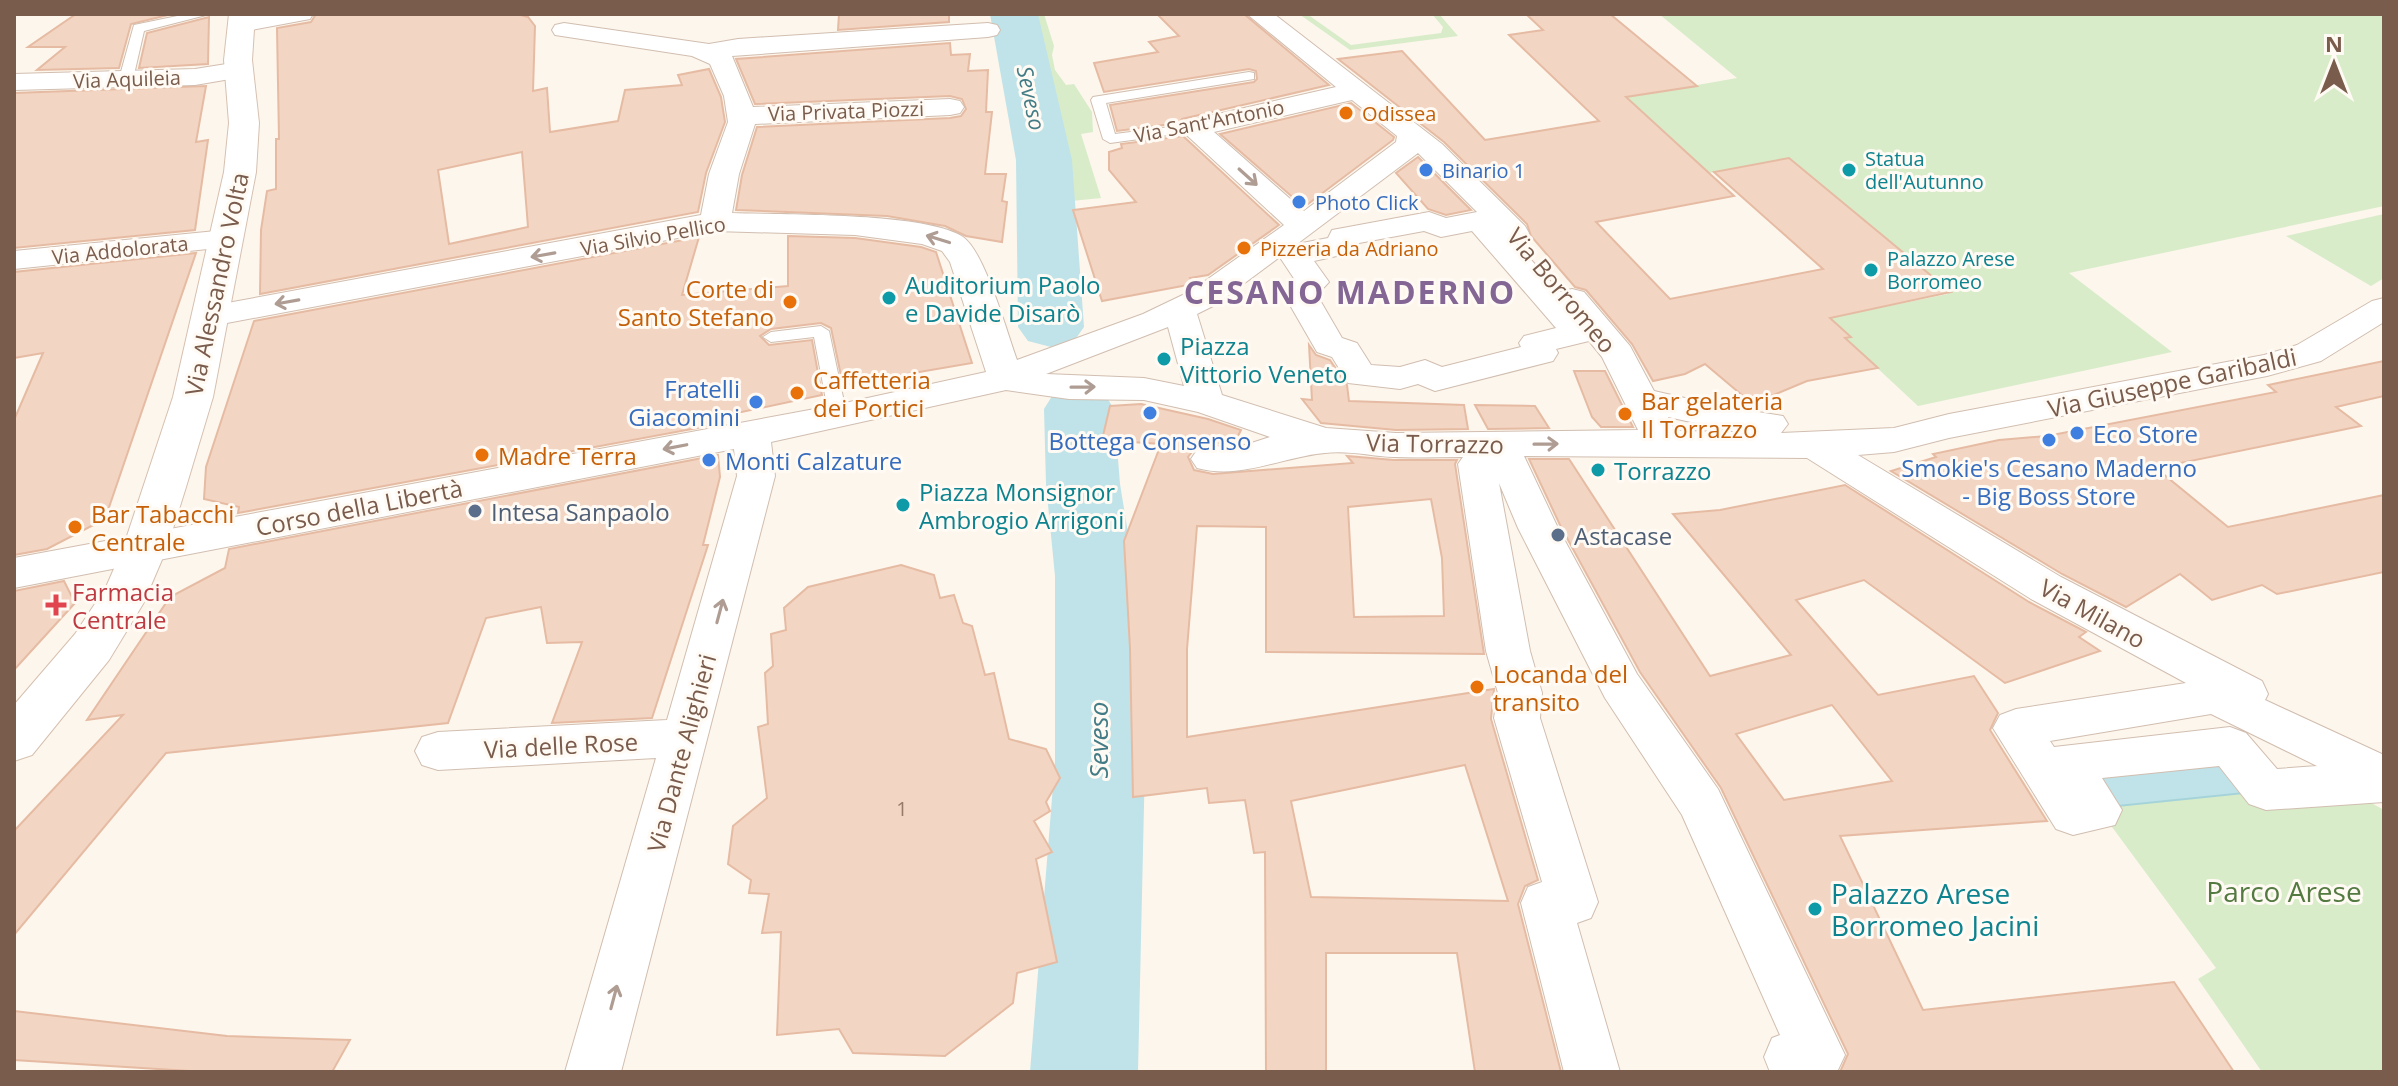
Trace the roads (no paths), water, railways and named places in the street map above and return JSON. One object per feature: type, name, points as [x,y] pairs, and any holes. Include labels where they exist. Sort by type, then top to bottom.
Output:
[{"type":"street","points":[[242,20],[301,14]]},
{"type":"street","name":"Via Borromeo","points":[[1259,14],[1320,59],[1415,148],[1487,203],[1618,354],[1663,443]]},
{"type":"street","name":"Via Borromeo","points":[[1273,14],[1310,43],[1320,59]]},
{"type":"street","name":"Via Alessandro Volta","points":[[14,740],[92,647],[127,592],[145,548],[193,397],[244,141],[239,70],[242,20]]},
{"type":"street","points":[[561,22],[589,38],[636,41],[709,52],[738,47],[988,30]]},
{"type":"street","points":[[709,52],[726,66],[742,116],[738,139],[724,174],[715,222]]},
{"type":"street","name":"Via Aquileia","points":[[14,82],[201,77],[239,70]]},
{"type":"street","name":"Via Sant'Antonio","points":[[1193,128],[1356,91]]},
{"type":"street","name":"Via Privata Piozzi","points":[[742,116],[950,107]]},
{"type":"street","points":[[1193,128],[1303,226]]},
{"type":"street","points":[[751,433],[1006,379],[1030,366],[1112,339],[1180,311],[1415,148]]},
{"type":"street","points":[[1429,221],[1441,228],[1479,221],[1579,333],[1536,343],[1541,353],[1435,380],[1425,371],[1400,378],[1360,375],[1345,350],[1329,345],[1299,293],[1313,282],[1297,259],[1307,251],[1344,245],[1343,237],[1429,221]]},
{"type":"street","name":"Via Silvio Pellico","points":[[211,316],[715,222],[855,226],[927,235],[953,244],[966,262],[1006,379]]},
{"type":"street","name":"Via Addolorata","points":[[14,260],[226,239]]},
{"type":"street","name":"Via Giuseppe Garibaldi","points":[[1663,443],[1815,446],[1894,440],[1949,426],[2267,365],[2309,353],[2384,308]]},
{"type":"street","points":[[1180,311],[1206,402]]},
{"type":"street","points":[[1006,379],[1069,388],[1144,389],[1206,402],[1263,423],[1328,440]]},
{"type":"street","name":"Via Giuseppe Garibaldi","points":[[1641,399],[1720,418],[1781,425],[1949,426]]},
{"type":"street","name":"Corso della Libertà","points":[[14,573],[751,433]]},
{"type":"street","name":"Via Dante Alighieri","points":[[593,1072],[756,476],[751,433]]},
{"type":"street","name":"Via Torrazzo","points":[[1210,459],[1242,460],[1268,450],[1328,440],[1493,455],[1663,443]]},
{"type":"street","name":"Via Milano","points":[[1815,446],[2046,588],[2198,671],[2384,758]]},
{"type":"street","points":[[1592,1072],[1546,903],[1573,902],[1517,718],[1520,693],[1508,651],[1477,464],[1493,455],[1510,464],[1538,528],[1621,686],[1701,803],[1817,1055],[1792,1057],[1798,1072]]},
{"type":"street","points":[[2215,696],[2384,780],[2266,790],[2230,746],[2063,763],[2098,810],[2073,814],[2016,728],[2215,696]]},
{"type":"street","name":"Via delle Rose","points":[[438,751],[685,738]]},
{"type":"lane","points":[[126,79],[138,28],[204,14]]},
{"type":"lane","name":"Via Sant'Antonio","points":[[1193,128],[1110,139],[1098,100],[1249,76]]},
{"type":"lane","points":[[771,337],[821,331],[838,416]]},
{"type":"water","points":[[2230,748],[2264,791],[2098,808],[2065,761]]},
{"type":"waterway","name":"Seveso","points":[[1014,14],[1044,160],[1051,327]]},
{"type":"waterway","name":"Seveso","points":[[1079,409],[1083,484],[1095,576],[1100,761],[1084,1072]]},
{"type":"place","name":"Odissea","points":[[1346,113]]},
{"type":"place","name":"Binario 1","points":[[1426,170]]},
{"type":"place","name":"Statua dell'Autunno","points":[[1849,170]]},
{"type":"place","name":"Photo Click","points":[[1299,202]]},
{"type":"place","name":"Pizzeria da Adriano","points":[[1244,248]]},
{"type":"place","name":"Palazzo Arese Borromeo","points":[[1871,270]]},
{"type":"place","name":"Auditorium Paolo e Davide Disarò","points":[[889,298]]},
{"type":"place","name":"Corte di Santo Stefano","points":[[790,302]]},
{"type":"place","name":"Piazza Vittorio Veneto","points":[[1164,359]]},
{"type":"place","name":"Caffetteria dei Portici","points":[[797,393]]},
{"type":"place","name":"Fratelli Giacomini","points":[[756,402]]},
{"type":"place","name":"Bottega Consenso","points":[[1150,413]]},
{"type":"place","name":"Bar gelateria Il Torrazzo","points":[[1625,414]]},
{"type":"place","name":"Eco Store","points":[[2077,433]]},
{"type":"place","name":"Smokie's Cesano Maderno - Big Boss Store","points":[[2049,440]]},
{"type":"place","name":"Madre Terra","points":[[482,455]]},
{"type":"place","name":"Monti Calzature","points":[[709,460]]},
{"type":"place","name":"Torrazzo","points":[[1598,470]]},
{"type":"place","name":"Piazza Monsignor Ambrogio Arrigoni","points":[[903,505]]},
{"type":"place","name":"Intesa Sanpaolo","points":[[475,511]]},
{"type":"place","name":"Bar Tabacchi Centrale","points":[[75,527]]},
{"type":"place","name":"Astacase","points":[[1558,535]]},
{"type":"place","name":"Farmacia Centrale","points":[[56,605]]},
{"type":"place","name":"Locanda del transito","points":[[1477,687]]},
{"type":"place","name":"Palazzo Arese Borromeo Jacini","points":[[1815,909]]},
{"type":"district","name":"CESANO MADERNO","points":[[1350,291]]},
{"type":"park label","name":"Parco Arese","points":[[2284,891]]}]
